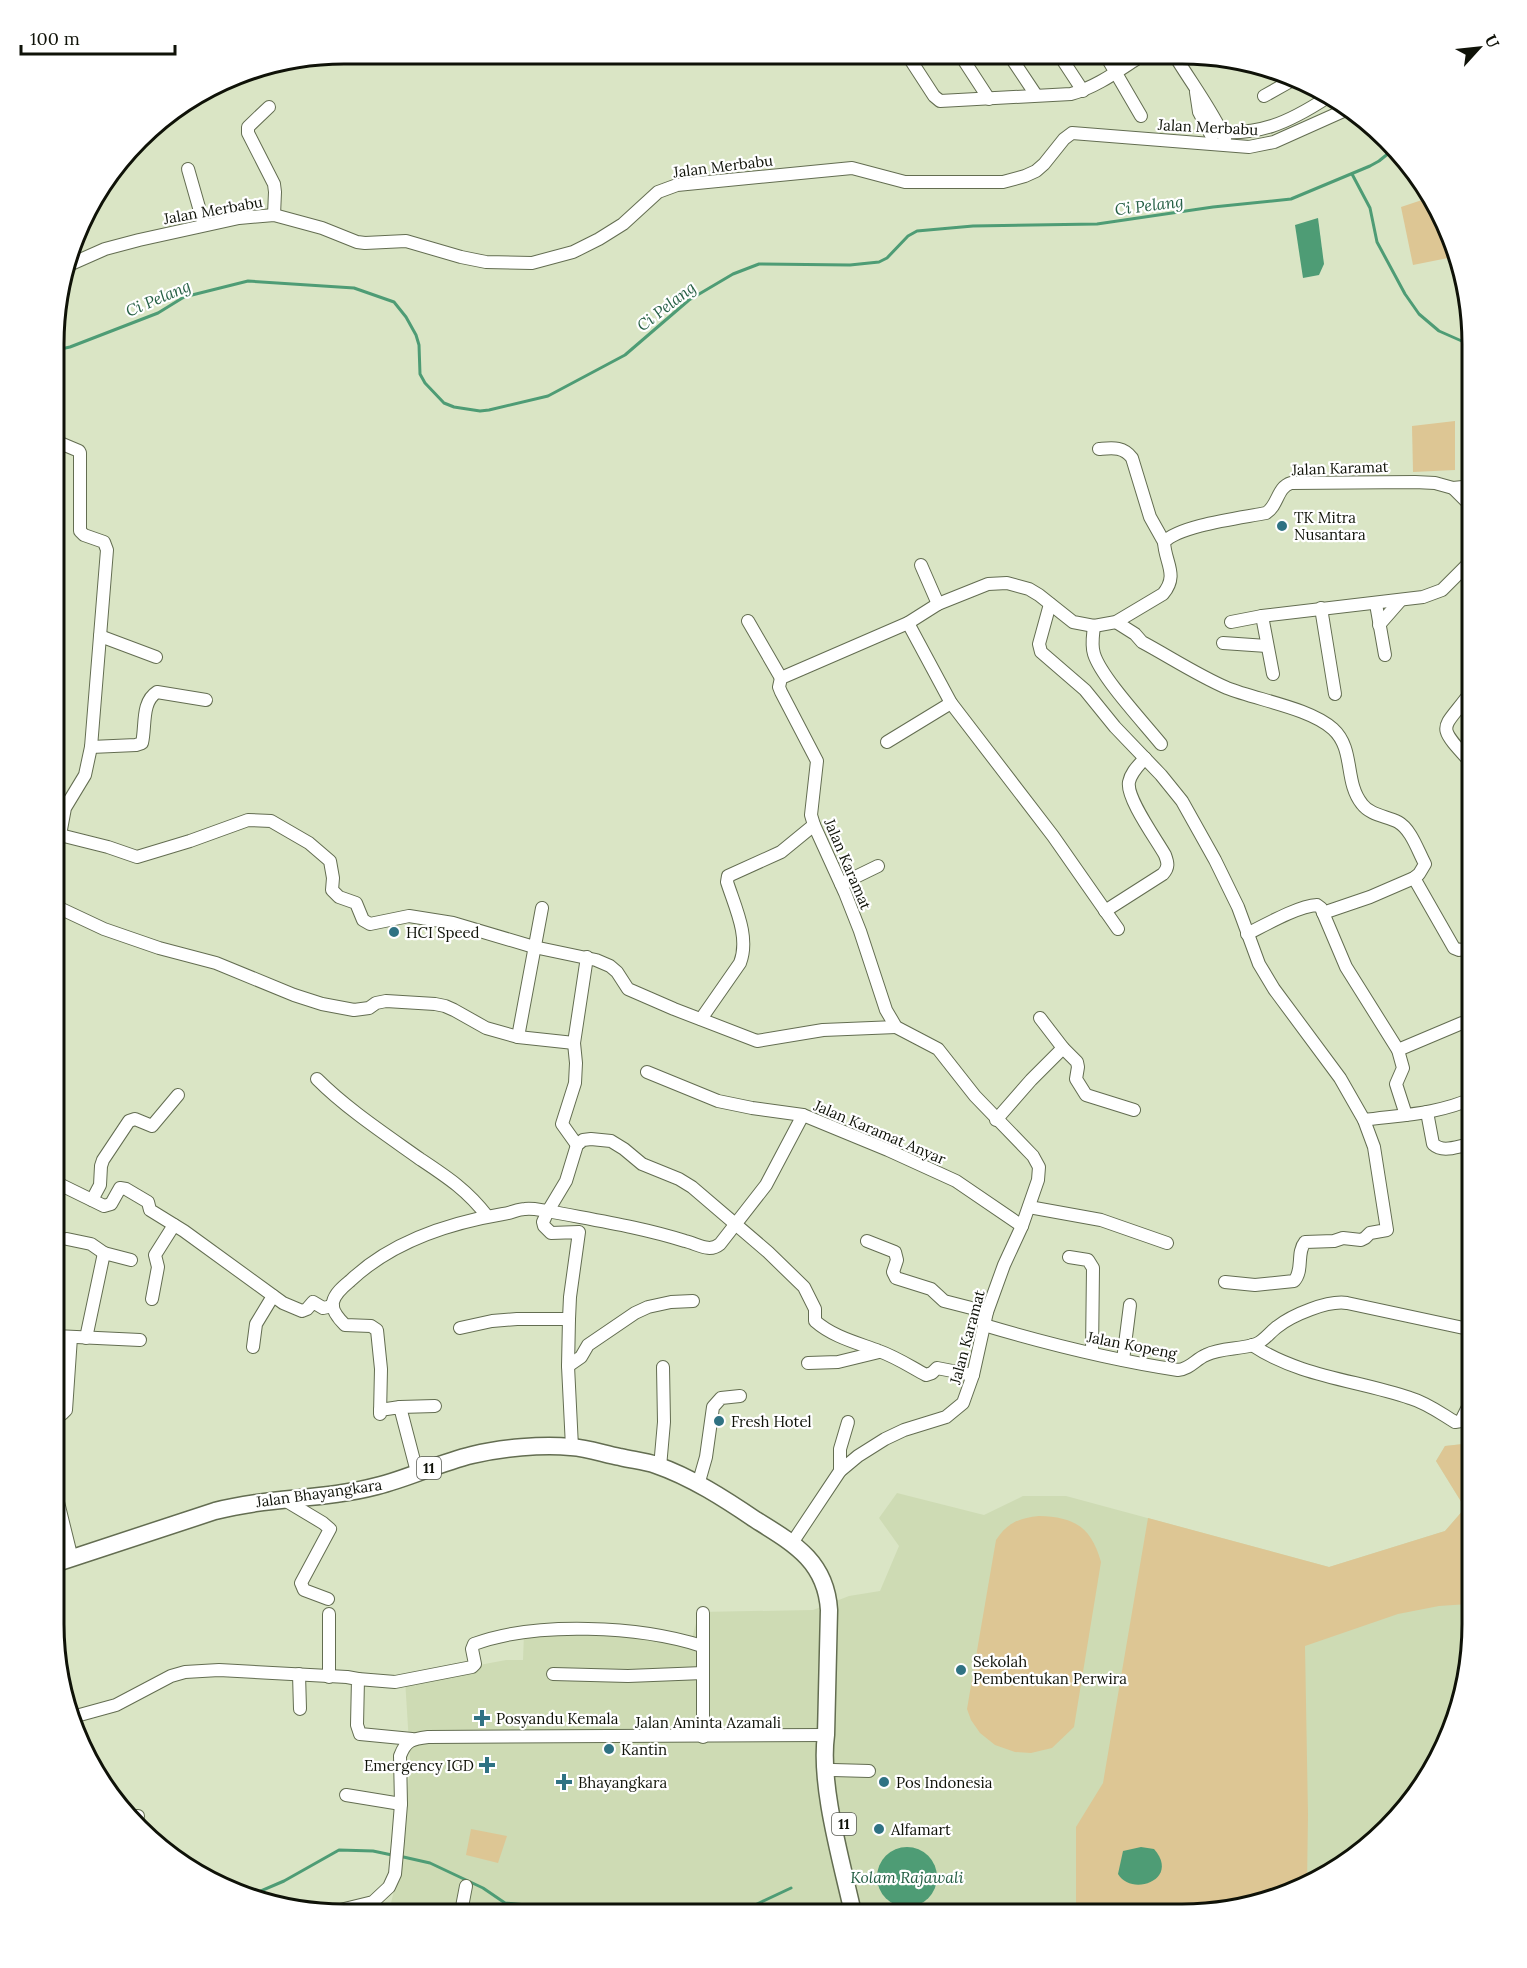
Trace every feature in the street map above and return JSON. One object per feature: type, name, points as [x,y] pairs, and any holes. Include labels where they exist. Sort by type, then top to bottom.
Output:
[{"type":"highway","name":"Jalan Bhayangkara","points":[[64,1561],[215,1510],[240,1504],[376,1486],[475,1454],[513,1449],[572,1447],[660,1467],[725,1499],[792,1543],[805,1553],[821,1578],[828,1600],[824,1752],[830,1804],[851,1904]]},
{"type":"highway","name":"Jalan Bhayangkara","points":[[826,1735],[832,1752],[833,1770],[862,1904]]},
{"type":"street","points":[[913,64],[934,96],[940,101],[1071,94],[1083,91],[1128,64]]},
{"type":"street","points":[[965,64],[989,99]]},
{"type":"street","points":[[1015,64],[1036,95]]},
{"type":"street","points":[[1065,64],[1083,91]]},
{"type":"street","points":[[1111,64],[1141,116]]},
{"type":"street","points":[[1180,64],[1214,115],[1228,145]]},
{"type":"street","points":[[1264,96],[1285,84]]},
{"type":"street","points":[[1196,90],[1199,112],[1215,144]]},
{"type":"street","points":[[1209,131],[1244,133],[1265,129],[1296,116],[1321,101]]},
{"type":"street","points":[[269,107],[248,127],[248,133],[274,184],[273,215]]},
{"type":"street","name":"Jalan Merbabu","points":[[77,261],[105,249],[204,225],[238,218],[273,215],[322,228],[357,242],[406,241],[486,262],[532,263],[573,252],[598,239],[622,224],[658,192],[677,185],[852,168],[905,182],[1003,182],[1025,177],[1036,171],[1044,165],[1064,139],[1076,133],[1249,147],[1274,142],[1339,113]]},
{"type":"street","points":[[188,169],[204,225]]},
{"type":"street","points":[[64,445],[80,453],[80,531],[84,535],[104,542],[106,547],[91,747],[85,775],[64,812]]},
{"type":"street","points":[[781,678],[908,623],[938,604],[988,584],[1017,585],[1029,589],[1074,622],[1094,626],[1116,622],[1163,594],[1168,588],[1172,575],[1164,542],[1150,518],[1132,458],[1127,451],[1117,448],[1099,449]]},
{"type":"street","name":"Jalan Karamat","points":[[1164,542],[1176,533],[1266,513],[1272,508],[1283,487],[1291,483],[1414,482],[1436,483],[1453,488],[1462,487]]},
{"type":"street","points":[[1453,488],[1462,497]]},
{"type":"street","points":[[921,565],[938,604]]},
{"type":"street","points":[[1231,622],[1321,608],[1376,604],[1423,597],[1442,590],[1462,570]]},
{"type":"street","points":[[1379,625],[1400,601]]},
{"type":"street","points":[[1050,604],[1039,644],[1041,652],[1085,690],[1182,801],[1238,907],[1259,964],[1274,989],[1325,1056],[1350,1094],[1364,1120],[1374,1147],[1387,1230],[1370,1233],[1361,1240],[1343,1238],[1334,1241],[1305,1242],[1301,1246],[1299,1275],[1294,1281],[1255,1285],[1225,1282]]},
{"type":"street","points":[[1376,604],[1384,655]]},
{"type":"street","points":[[1321,608],[1335,694]]},
{"type":"street","points":[[1262,616],[1273,674]]},
{"type":"street","name":"Jalan Karamat","points":[[748,621],[781,678],[779,687],[781,692],[817,762],[811,815],[860,931],[886,1010],[896,1027],[938,1048],[962,1082],[1037,1162],[1040,1173],[1022,1226],[1004,1265],[985,1318],[973,1375],[963,1403],[951,1414],[891,1436],[858,1456],[840,1471],[792,1543]]},
{"type":"street","points":[[1116,622],[1135,634],[1142,642],[1224,687],[1310,715],[1334,729],[1347,749],[1360,803],[1367,810],[1400,822],[1407,830],[1425,864],[1419,874],[1370,897],[1323,913]]},
{"type":"street","points":[[908,623],[951,703],[1053,836],[1118,929]]},
{"type":"street","points":[[1094,626],[1092,641],[1094,655],[1103,672],[1161,744]]},
{"type":"street","points":[[100,636],[156,657]]},
{"type":"street","points":[[1223,642],[1267,646]]},
{"type":"street","points":[[91,747],[142,743],[147,705],[153,693],[206,700]]},
{"type":"street","points":[[887,742],[951,703]]},
{"type":"street","points":[[1462,703],[1445,724],[1449,738],[1462,753]]},
{"type":"street","points":[[1105,911],[1167,869],[1168,863],[1165,855],[1132,799],[1128,784],[1132,774],[1145,758]]},
{"type":"street","points":[[64,837],[137,856],[190,841],[248,820],[272,822],[284,827],[319,850],[330,861],[333,878],[332,890],[339,897],[356,903],[366,922],[375,924],[409,916],[425,918],[453,923],[534,947],[586,957],[610,966],[628,989],[757,1041],[824,1030],[896,1027]]},
{"type":"street","points":[[701,1019],[740,963],[743,955],[743,933],[728,876],[782,852],[814,825]]},
{"type":"street","points":[[841,884],[878,866]]},
{"type":"street","points":[[1414,878],[1454,948],[1462,950]]},
{"type":"street","points":[[1247,934],[1277,919],[1314,905],[1319,906],[1346,967],[1398,1050],[1403,1068],[1396,1084],[1406,1115]]},
{"type":"street","points":[[518,1037],[542,908]]},
{"type":"street","points":[[64,910],[104,929],[159,948],[216,963],[322,1004],[354,1010],[369,1008],[376,1003],[386,1001],[445,1006],[486,1028],[518,1037],[574,1044]]},
{"type":"street","points":[[577,1145],[562,1124],[575,1083],[574,1044],[586,957]]},
{"type":"street","points":[[1040,1018],[1078,1065],[1076,1079],[1086,1095],[1134,1110]]},
{"type":"street","points":[[1398,1050],[1462,1023]]},
{"type":"street","points":[[996,1120],[1063,1048]]},
{"type":"street","name":"Jalan Karamat Anyar","points":[[647,1071],[718,1101],[771,1112],[803,1115],[888,1150],[946,1176],[980,1196],[1022,1226]]},
{"type":"street","points":[[318,1079],[357,1112],[462,1188],[487,1216]]},
{"type":"street","points":[[92,1200],[100,1185],[100,1166],[129,1121],[135,1119],[152,1126],[178,1095]]},
{"type":"street","points":[[1364,1120],[1427,1112],[1462,1102]]},
{"type":"street","points":[[1427,1112],[1435,1146],[1442,1150],[1462,1146]]},
{"type":"street","points":[[435,1406],[400,1407],[380,1412],[381,1369],[377,1330],[371,1326],[345,1325],[333,1306],[333,1300],[343,1287],[376,1259],[395,1248],[453,1225],[523,1209],[548,1211],[635,1228],[709,1249],[715,1248],[766,1185],[803,1115]]},
{"type":"street","points":[[572,1447],[568,1366],[569,1319],[579,1232],[551,1233],[543,1222],[566,1181],[577,1145],[583,1140],[603,1139],[617,1144],[642,1164],[679,1179],[692,1187],[768,1252],[804,1287],[815,1309],[817,1323],[829,1332],[859,1345],[881,1351],[926,1376],[932,1374],[937,1368],[973,1375]]},
{"type":"street","points":[[64,1186],[108,1205],[120,1188],[126,1189],[147,1201],[149,1209],[288,1306],[302,1311],[313,1302],[323,1308],[333,1306]]},
{"type":"street","points":[[1029,1207],[1101,1220],[1167,1243]]},
{"type":"street","points":[[152,1299],[158,1267],[156,1255],[174,1225]]},
{"type":"street","points":[[67,1239],[91,1244],[104,1253],[131,1260]]},
{"type":"street","name":"Jalan Kopeng","points":[[867,1241],[895,1252],[897,1260],[893,1272],[896,1278],[931,1289],[944,1301],[985,1318],[1092,1353],[1182,1370],[1206,1354],[1261,1342],[1284,1322],[1340,1302],[1462,1328]]},
{"type":"street","points":[[86,1338],[104,1253]]},
{"type":"street","points":[[1070,1257],[1088,1260],[1093,1268],[1092,1353]]},
{"type":"street","points":[[253,1347],[256,1324],[273,1296]]},
{"type":"street","points":[[568,1366],[581,1357],[588,1346],[635,1313],[648,1307],[671,1302],[693,1301]]},
{"type":"street","points":[[1124,1360],[1130,1305]]},
{"type":"street","points":[[460,1328],[492,1321],[569,1319]]},
{"type":"street","points":[[64,1337],[140,1340]]},
{"type":"street","points":[[64,1413],[71,1337]]},
{"type":"street","points":[[1252,1345],[1290,1365],[1419,1401],[1455,1422],[1462,1419]]},
{"type":"street","points":[[808,1363],[838,1362],[881,1351]]},
{"type":"street","points":[[660,1467],[664,1422],[663,1367]]},
{"type":"street","points":[[698,1485],[706,1457],[712,1407],[721,1398],[740,1396]]},
{"type":"street","points":[[400,1407],[417,1472]]},
{"type":"street","points":[[840,1471],[840,1449],[848,1422]]},
{"type":"street","points":[[282,1499],[323,1522],[330,1529],[301,1583],[304,1590],[328,1599]]},
{"type":"street","points":[[64,1527],[72,1559]]},
{"type":"street","points":[[703,1613],[703,1737]]},
{"type":"street","points":[[328,1677],[329,1614]]},
{"type":"street","points":[[79,1715],[116,1705],[171,1676],[185,1672],[219,1670],[395,1682],[471,1667],[475,1664],[472,1649],[474,1644],[521,1632],[613,1630],[669,1637],[702,1646]]},
{"type":"street","points":[[553,1674],[628,1676],[703,1673]]},
{"type":"street","points":[[299,1674],[300,1709]]},
{"type":"street","name":"Jalan Aminta Azamali","points":[[358,1679],[357,1725],[360,1734],[412,1739],[826,1735]]},
{"type":"street","points":[[365,1904],[373,1902],[389,1887],[395,1874],[401,1804],[400,1756],[412,1739]]},
{"type":"street","points":[[833,1770],[869,1771]]},
{"type":"street","points":[[346,1795],[401,1804]]},
{"type":"street","points":[[463,1904],[466,1886]]},
{"type":"shaded area","points":[[1422,200],[1434,220],[1449,258],[1413,265],[1401,207]]},
{"type":"shaded area","points":[[1455,421],[1455,470],[1413,472],[1412,426]]},
{"type":"shaded area","name":"Sekolah Pembentukan Perwira","points":[[1462,1444],[1462,1503],[1436,1461],[1445,1446]]},
{"type":"shaded area","points":[[1462,1444],[1462,1503],[1436,1461],[1445,1446]]},
{"type":"shaded area","name":"Sekolah Pembentukan Perwira","points":[[897,1493],[984,1515],[1023,1496],[1066,1496],[1329,1567],[1445,1531],[1462,1511],[1460,1660],[1448,1714],[1434,1748],[1405,1794],[1381,1822],[1353,1846],[1323,1866],[1273,1889],[1219,1901],[1183,1904],[389,1904],[404,1848],[410,1759],[405,1679],[506,1660],[523,1660],[524,1633],[609,1628],[691,1642],[699,1612],[813,1610],[849,1596],[880,1591],[899,1546],[879,1518]]},
{"type":"shaded area","points":[[1462,1511],[1462,1604],[1439,1606],[1398,1614],[1305,1646],[1307,1875],[1273,1889],[1219,1901],[1183,1904],[1076,1904],[1076,1827],[1103,1783],[1148,1518],[1329,1567],[1445,1531]]},
{"type":"shaded area","points":[[1039,1516],[1062,1519],[1080,1526],[1092,1540],[1101,1562],[1074,1727],[1052,1748],[1031,1753],[1015,1752],[995,1745],[980,1733],[967,1709],[996,1540],[1014,1522]]},
{"type":"shaded area","points":[[471,1829],[507,1836],[498,1863],[466,1855]]},
{"type":"water","points":[[1318,218],[1324,264],[1319,275],[1303,278],[1295,225]]},
{"type":"water","name":"Kolam Rajawali","points":[[907,1847],[928,1856],[936,1871],[936,1883],[932,1893],[918,1904],[891,1902],[882,1893],[877,1877],[886,1856]]},
{"type":"water","points":[[1141,1847],[1154,1849],[1161,1860],[1162,1869],[1158,1877],[1142,1884],[1124,1881],[1118,1874],[1123,1851]]},
{"type":"waterway","name":"Ci Pelang","points":[[64,348],[158,313],[184,297],[248,281],[354,288],[394,302],[406,317],[419,345],[420,374],[425,383],[444,403],[454,407],[489,410],[548,396],[625,355],[689,300],[733,274],[759,264],[850,265],[879,262],[887,258],[908,236],[917,231],[973,226],[1097,224],[1213,207],[1291,199],[1370,166],[1388,154]]},
{"type":"waterway","points":[[1352,174],[1370,208],[1377,242],[1405,294],[1419,314],[1439,331],[1462,341]]},
{"type":"waterway","points":[[261,1891],[284,1881],[339,1850],[373,1851],[392,1855]]},
{"type":"waterway","points":[[399,1856],[430,1863],[483,1888],[505,1903],[516,1904]]},
{"type":"waterway","points":[[757,1904],[791,1888]]},
{"type":"place","name":"TK Mitra Nusantara","points":[[1282,526]]},
{"type":"place","name":"HCI Speed","points":[[394,932]]},
{"type":"place","name":"Fresh Hotel","points":[[719,1421]]},
{"type":"place","name":"Sekolah Pembentukan Perwira","points":[[961,1670]]},
{"type":"place","name":"Posyandu Kemala","points":[[482,1718]]},
{"type":"place","name":"Kantin","points":[[609,1749]]},
{"type":"place","name":"Emergency IGD","points":[[487,1765]]},
{"type":"place","name":"Bhayangkara","points":[[564,1782]]},
{"type":"place","name":"Pos Indonesia","points":[[884,1782]]},
{"type":"place","name":"Alfamart","points":[[879,1829]]}]
